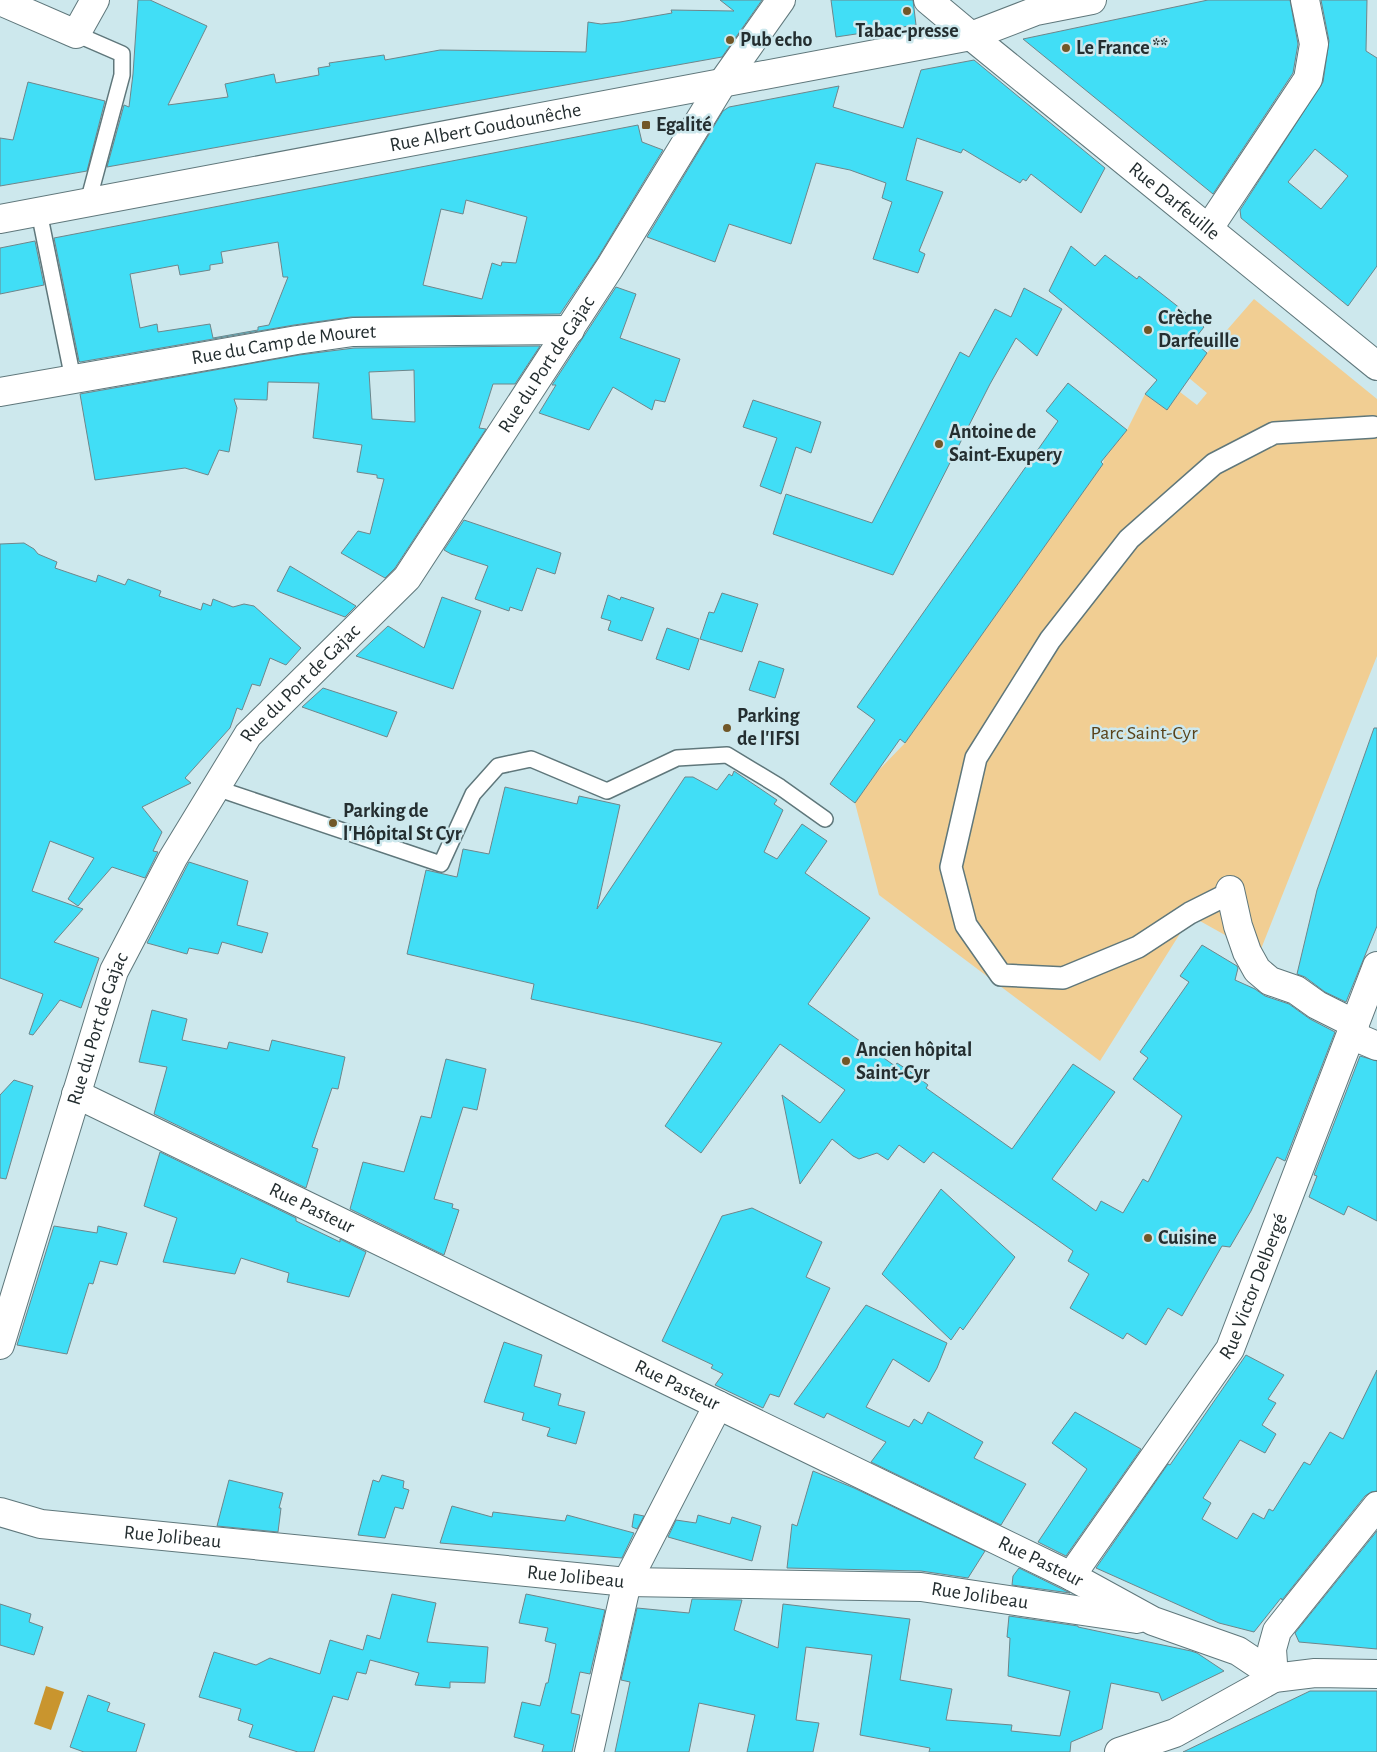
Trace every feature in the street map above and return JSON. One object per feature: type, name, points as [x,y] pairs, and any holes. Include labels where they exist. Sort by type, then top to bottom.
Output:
[{"type":"street","points":[[0,1],[76,34],[94,0]]},
{"type":"street","name":"Rue du Port de Gajac","points":[[0,1345],[114,970],[173,858],[248,735],[407,578],[570,330],[723,82],[780,0]]},
{"type":"street","name":"Rue Darfeuille","points":[[928,0],[1377,366]]},
{"type":"street","name":"Rue Albert Goudounêche","points":[[0,219],[971,36],[1036,11],[1092,0]]},
{"type":"street","points":[[1209,228],[1308,79],[1314,44],[1305,0]]},
{"type":"street","name":"Rue du Camp de Mouret","points":[[0,392],[353,332],[570,330]]},
{"type":"street","points":[[1230,890],[1228,894],[1190,914],[1138,947],[1063,978],[1001,975],[966,924],[951,867],[976,758],[1050,640],[1129,540],[1214,464],[1274,432],[1373,426]]},
{"type":"street","points":[[1230,890],[1246,948],[1256,970],[1270,981],[1296,990],[1377,1046]]},
{"type":"street","name":"Rue Victor Delbergé","points":[[1071,1576],[1230,1349],[1377,966]]},
{"type":"street","name":"Rue Pasteur","points":[[76,1094],[1071,1576],[1153,1621],[1238,1652],[1274,1678]]},
{"type":"street","points":[[589,1752],[627,1582],[718,1405]]},
{"type":"street","points":[[1274,1678],[1272,1649],[1277,1631],[1377,1506]]},
{"type":"street","name":"Rue Jolibeau","points":[[0,1512],[41,1524],[627,1582],[922,1587],[1153,1621]]},
{"type":"street","points":[[1119,1752],[1175,1742],[1274,1678],[1315,1673],[1377,1674]]},
{"type":"lane","points":[[76,34],[122,54],[122,75],[88,202]]},
{"type":"lane","points":[[39,212],[73,379]]},
{"type":"lane","points":[[216,788],[440,864],[473,794],[498,766],[531,759],[607,791],[678,758],[727,756],[780,787],[825,819]]},
{"type":"green space","name":"Parc Saint-Cyr","points":[[1254,299],[1377,399],[1377,656],[1259,954],[1191,916],[1100,1061],[879,895],[855,803],[877,772],[905,743],[1103,464],[1104,459],[1127,430],[1145,394],[1167,410],[1180,392],[1197,405],[1207,393],[1189,378],[1207,353]]},
{"type":"shaded area","points":[[46,1686],[64,1692],[51,1730],[34,1724]]},
{"type":"building","points":[[138,0],[150,0],[207,26],[168,105],[228,97],[225,84],[274,74],[276,83],[319,75],[318,68],[330,66],[329,63],[384,55],[385,60],[440,50],[586,52],[588,22],[601,24],[620,22],[672,13],[671,10],[734,11],[720,0],[762,0],[722,57],[107,167],[124,105],[129,107]]},
{"type":"building","points":[[831,0],[913,0],[916,25],[836,37]]},
{"type":"building","points":[[1208,0],[1290,0],[1298,44],[1293,73],[1213,194],[1023,39]]},
{"type":"building","points":[[1321,0],[1367,0],[1366,51],[1377,58],[1377,266],[1348,306],[1241,218],[1240,210],[1323,82],[1329,41]],"holes":[[[1315,149],[1348,176],[1321,209],[1288,182]]]},
{"type":"building","points":[[974,60],[1105,168],[1081,213],[1031,174],[1026,181],[1023,179],[1020,183],[963,149],[961,153],[917,138],[906,180],[943,192],[919,251],[925,254],[918,273],[873,259],[892,202],[882,198],[886,183],[850,170],[816,163],[791,244],[729,224],[715,262],[647,237],[723,111],[729,107],[839,86],[833,107],[903,128],[921,70]]},
{"type":"building","points":[[28,82],[105,101],[87,171],[0,186],[0,138],[13,140]]},
{"type":"building","points":[[638,125],[642,142],[663,150],[597,259],[560,314],[351,317],[80,362],[54,238]],"holes":[[[466,200],[527,217],[516,263],[502,262],[501,266],[492,263],[482,299],[423,285],[441,209],[463,214]],[[278,242],[283,277],[288,277],[269,325],[258,327],[258,330],[213,338],[210,324],[158,332],[157,324],[140,328],[130,274],[178,265],[180,275],[210,270],[210,265],[223,263],[221,252]]]},
{"type":"building","points":[[35,241],[44,285],[0,294],[0,248]]},
{"type":"building","name":"Crèche Darfeuille","points":[[1071,246],[1095,266],[1105,255],[1137,279],[1139,276],[1204,327],[1193,341],[1207,353],[1167,410],[1145,394],[1157,380],[1049,291]]},
{"type":"building","points":[[616,287],[636,294],[620,338],[680,359],[665,402],[655,400],[652,410],[613,387],[589,430],[539,413],[556,385],[552,385]]},
{"type":"building","name":"Antoine de Saint-Exupery","points":[[1024,288],[1062,309],[1037,356],[1016,338],[990,384],[893,575],[773,534],[786,494],[872,523],[960,352],[969,357],[995,309],[1011,317]]},
{"type":"building","points":[[540,346],[515,384],[493,384],[479,428],[486,429],[395,568],[385,578],[341,553],[358,531],[370,534],[384,479],[377,478],[377,475],[357,472],[362,445],[313,438],[319,383],[268,382],[267,400],[234,399],[237,408],[229,452],[219,450],[208,475],[185,468],[95,480],[80,394],[299,355],[354,348]],"holes":[[[414,370],[415,422],[372,419],[369,372]]]},
{"type":"building","points":[[1068,383],[1127,430],[1101,462],[1103,464],[905,743],[900,739],[855,803],[830,784],[875,720],[857,707],[1058,421],[1046,411]]},
{"type":"building","points":[[753,400],[821,422],[811,453],[796,447],[781,494],[760,486],[777,438],[743,427]]},
{"type":"building","points":[[464,520],[561,553],[555,574],[537,568],[522,611],[510,607],[509,611],[475,599],[488,566],[444,550]]},
{"type":"building","points":[[24,543],[38,554],[57,562],[55,568],[96,582],[98,575],[125,585],[128,579],[161,591],[159,596],[201,610],[203,603],[211,606],[213,599],[233,607],[244,604],[254,606],[301,648],[286,665],[270,658],[260,686],[252,684],[242,710],[237,708],[230,728],[185,778],[191,783],[142,807],[162,832],[153,851],[158,852],[145,878],[112,867],[78,906],[68,899],[94,858],[50,841],[32,891],[83,909],[54,942],[99,958],[81,1008],[60,1000],[33,1035],[29,1034],[43,994],[0,978],[0,544]]},
{"type":"building","points":[[290,566],[356,606],[345,617],[277,591]]},
{"type":"building","points":[[722,593],[758,604],[742,652],[700,639],[709,612],[714,613]]},
{"type":"building","points":[[608,595],[620,600],[621,597],[654,608],[642,641],[608,630],[611,621],[601,618]]},
{"type":"building","points":[[442,597],[481,611],[453,689],[356,656],[388,626],[424,648]]},
{"type":"building","points":[[667,628],[699,639],[689,670],[656,659]]},
{"type":"building","points":[[759,661],[784,669],[775,698],[749,690]]},
{"type":"building","points":[[323,688],[397,712],[387,737],[302,707]]},
{"type":"building","points":[[1374,728],[1377,728],[1377,926],[1346,1002],[1325,992],[1305,977],[1297,974],[1317,890]]},
{"type":"building","points":[[734,771],[777,800],[774,804],[783,810],[764,852],[777,859],[802,824],[827,841],[805,873],[870,918],[808,1004],[895,1066],[897,1063],[911,1072],[928,1085],[926,1088],[1012,1149],[1073,1064],[1115,1092],[1052,1179],[1096,1211],[1101,1201],[1123,1213],[1143,1179],[1148,1182],[1182,1116],[1133,1079],[1148,1058],[1140,1052],[1189,982],[1180,976],[1202,945],[1237,966],[1235,980],[1265,996],[1289,1004],[1310,1019],[1335,1032],[1285,1161],[1277,1157],[1251,1211],[1230,1247],[1222,1246],[1182,1316],[1168,1308],[1146,1345],[1127,1333],[1123,1339],[1070,1308],[1089,1274],[1068,1261],[1073,1251],[933,1152],[924,1163],[899,1145],[888,1160],[877,1153],[859,1159],[832,1139],[800,1184],[782,1095],[820,1123],[845,1090],[780,1044],[701,1153],[665,1126],[722,1043],[531,999],[534,984],[407,954],[426,870],[457,877],[463,849],[489,854],[505,787],[577,804],[579,796],[620,805],[597,909],[685,777],[693,777],[717,790],[729,774],[732,776]]},
{"type":"building","points":[[189,862],[248,881],[237,925],[268,933],[262,953],[222,942],[218,954],[189,948],[187,954],[147,943]]},
{"type":"building","points":[[152,1010],[187,1019],[182,1040],[227,1049],[229,1042],[269,1051],[272,1040],[345,1057],[338,1089],[332,1088],[312,1147],[318,1149],[306,1188],[154,1114],[167,1067],[139,1062]]},
{"type":"building","points":[[1360,1056],[1377,1061],[1377,1221],[1348,1206],[1344,1215],[1309,1197],[1317,1176],[1314,1175]]},
{"type":"building","points":[[446,1059],[486,1069],[477,1110],[463,1107],[434,1199],[453,1204],[452,1208],[459,1210],[444,1255],[350,1209],[363,1162],[404,1172],[421,1116],[431,1118]]},
{"type":"building","points":[[14,1080],[33,1086],[6,1179],[0,1178],[0,1095]]},
{"type":"building","points":[[160,1152],[296,1218],[296,1221],[366,1252],[349,1297],[287,1282],[289,1273],[241,1258],[235,1274],[163,1262],[177,1218],[144,1206]]},
{"type":"building","points":[[941,1189],[1015,1257],[963,1330],[960,1327],[951,1340],[882,1274]]},
{"type":"building","points":[[752,1208],[822,1242],[806,1277],[830,1288],[779,1397],[770,1394],[763,1408],[715,1385],[723,1374],[711,1368],[713,1365],[662,1341],[722,1216]]},
{"type":"building","points":[[54,1226],[97,1233],[98,1226],[127,1233],[117,1265],[100,1261],[93,1284],[89,1283],[67,1354],[17,1345]]},
{"type":"building","points":[[866,1305],[947,1343],[929,1382],[893,1359],[866,1407],[909,1427],[914,1419],[922,1424],[928,1412],[983,1442],[974,1458],[1026,1484],[1001,1525],[871,1462],[886,1442],[827,1413],[824,1418],[794,1404]]},
{"type":"building","points":[[504,1342],[542,1355],[534,1386],[561,1394],[558,1405],[585,1412],[576,1444],[547,1436],[550,1428],[522,1420],[524,1413],[484,1402]]},
{"type":"building","points":[[1246,1355],[1284,1375],[1268,1399],[1276,1403],[1262,1425],[1276,1434],[1265,1453],[1240,1440],[1203,1498],[1211,1503],[1202,1519],[1237,1539],[1253,1513],[1264,1519],[1269,1509],[1273,1511],[1304,1462],[1310,1465],[1330,1432],[1343,1439],[1377,1370],[1377,1491],[1365,1496],[1254,1632],[1219,1623],[1096,1568]]},
{"type":"building","points":[[1075,1412],[1141,1449],[1066,1556],[1038,1542],[1087,1469],[1052,1443]]},
{"type":"building","points":[[813,1471],[854,1488],[985,1551],[968,1578],[921,1571],[787,1568],[792,1524],[797,1526]]},
{"type":"building","points":[[382,1475],[404,1481],[403,1488],[409,1490],[403,1509],[395,1507],[385,1538],[358,1535],[373,1480],[379,1482]]},
{"type":"building","points":[[229,1480],[283,1493],[279,1508],[281,1508],[278,1532],[217,1526]]},
{"type":"building","points":[[452,1506],[492,1517],[493,1512],[565,1521],[567,1515],[634,1533],[622,1558],[440,1543]]},
{"type":"building","points":[[634,1514],[644,1516],[637,1529],[632,1527]]},
{"type":"building","points":[[698,1515],[730,1524],[732,1517],[761,1526],[752,1561],[668,1537],[676,1520],[696,1523]]},
{"type":"building","points":[[1377,1531],[1377,1649],[1299,1642],[1295,1633]]},
{"type":"building","points":[[1019,1568],[1070,1593],[1012,1585],[1013,1576]]},
{"type":"building","points":[[392,1594],[436,1603],[427,1642],[488,1647],[485,1683],[450,1682],[450,1688],[415,1685],[419,1673],[370,1660],[366,1674],[357,1672],[348,1700],[333,1696],[314,1752],[298,1752],[249,1737],[253,1725],[238,1720],[241,1709],[199,1697],[214,1652],[256,1665],[270,1658],[320,1674],[330,1640],[363,1650],[367,1635],[380,1639]]},
{"type":"building","points":[[526,1594],[605,1610],[590,1674],[580,1672],[571,1713],[580,1715],[572,1752],[542,1752],[544,1745],[514,1737],[522,1702],[540,1706],[546,1683],[548,1683],[556,1644],[545,1641],[548,1628],[519,1623]]},
{"type":"building","points":[[692,1599],[742,1600],[734,1630],[778,1648],[783,1604],[910,1619],[900,1680],[952,1689],[946,1720],[1012,1725],[1011,1731],[1060,1736],[1070,1691],[1008,1676],[1010,1638],[1007,1637],[1009,1616],[1078,1626],[1191,1651],[1224,1671],[1162,1701],[1159,1693],[1111,1683],[1102,1729],[1071,1742],[1070,1752],[929,1752],[930,1748],[860,1735],[872,1655],[806,1647],[796,1720],[819,1723],[813,1752],[747,1752],[755,1715],[699,1703],[689,1752],[615,1752],[630,1682],[621,1680],[637,1608],[689,1613]]},
{"type":"building","points":[[0,1604],[31,1614],[29,1622],[43,1627],[34,1655],[0,1645]]},
{"type":"building","points":[[1310,1691],[1377,1691],[1377,1752],[1183,1752]]},
{"type":"building","points":[[88,1695],[110,1703],[107,1711],[145,1724],[136,1752],[84,1752],[70,1747]]},
{"type":"place","name":"Tabac-presse","points":[[907,11]]},
{"type":"place","name":"Pub echo","points":[[730,40]]},
{"type":"place","name":"Le France **","points":[[1066,48]]},
{"type":"place","name":"Egalité","points":[[646,125]]},
{"type":"place","name":"Crèche Darfeuille","points":[[1148,330]]},
{"type":"place","name":"Antoine de Saint-Exupery","points":[[939,444]]},
{"type":"place","name":"Parking de l'IFSI","points":[[727,728]]},
{"type":"place","name":"Parking de l'Hôpital St Cyr","points":[[333,823]]},
{"type":"place","name":"Ancien hôpital Saint-Cyr","points":[[846,1061]]},
{"type":"place","name":"Cuisine","points":[[1148,1238]]}]
